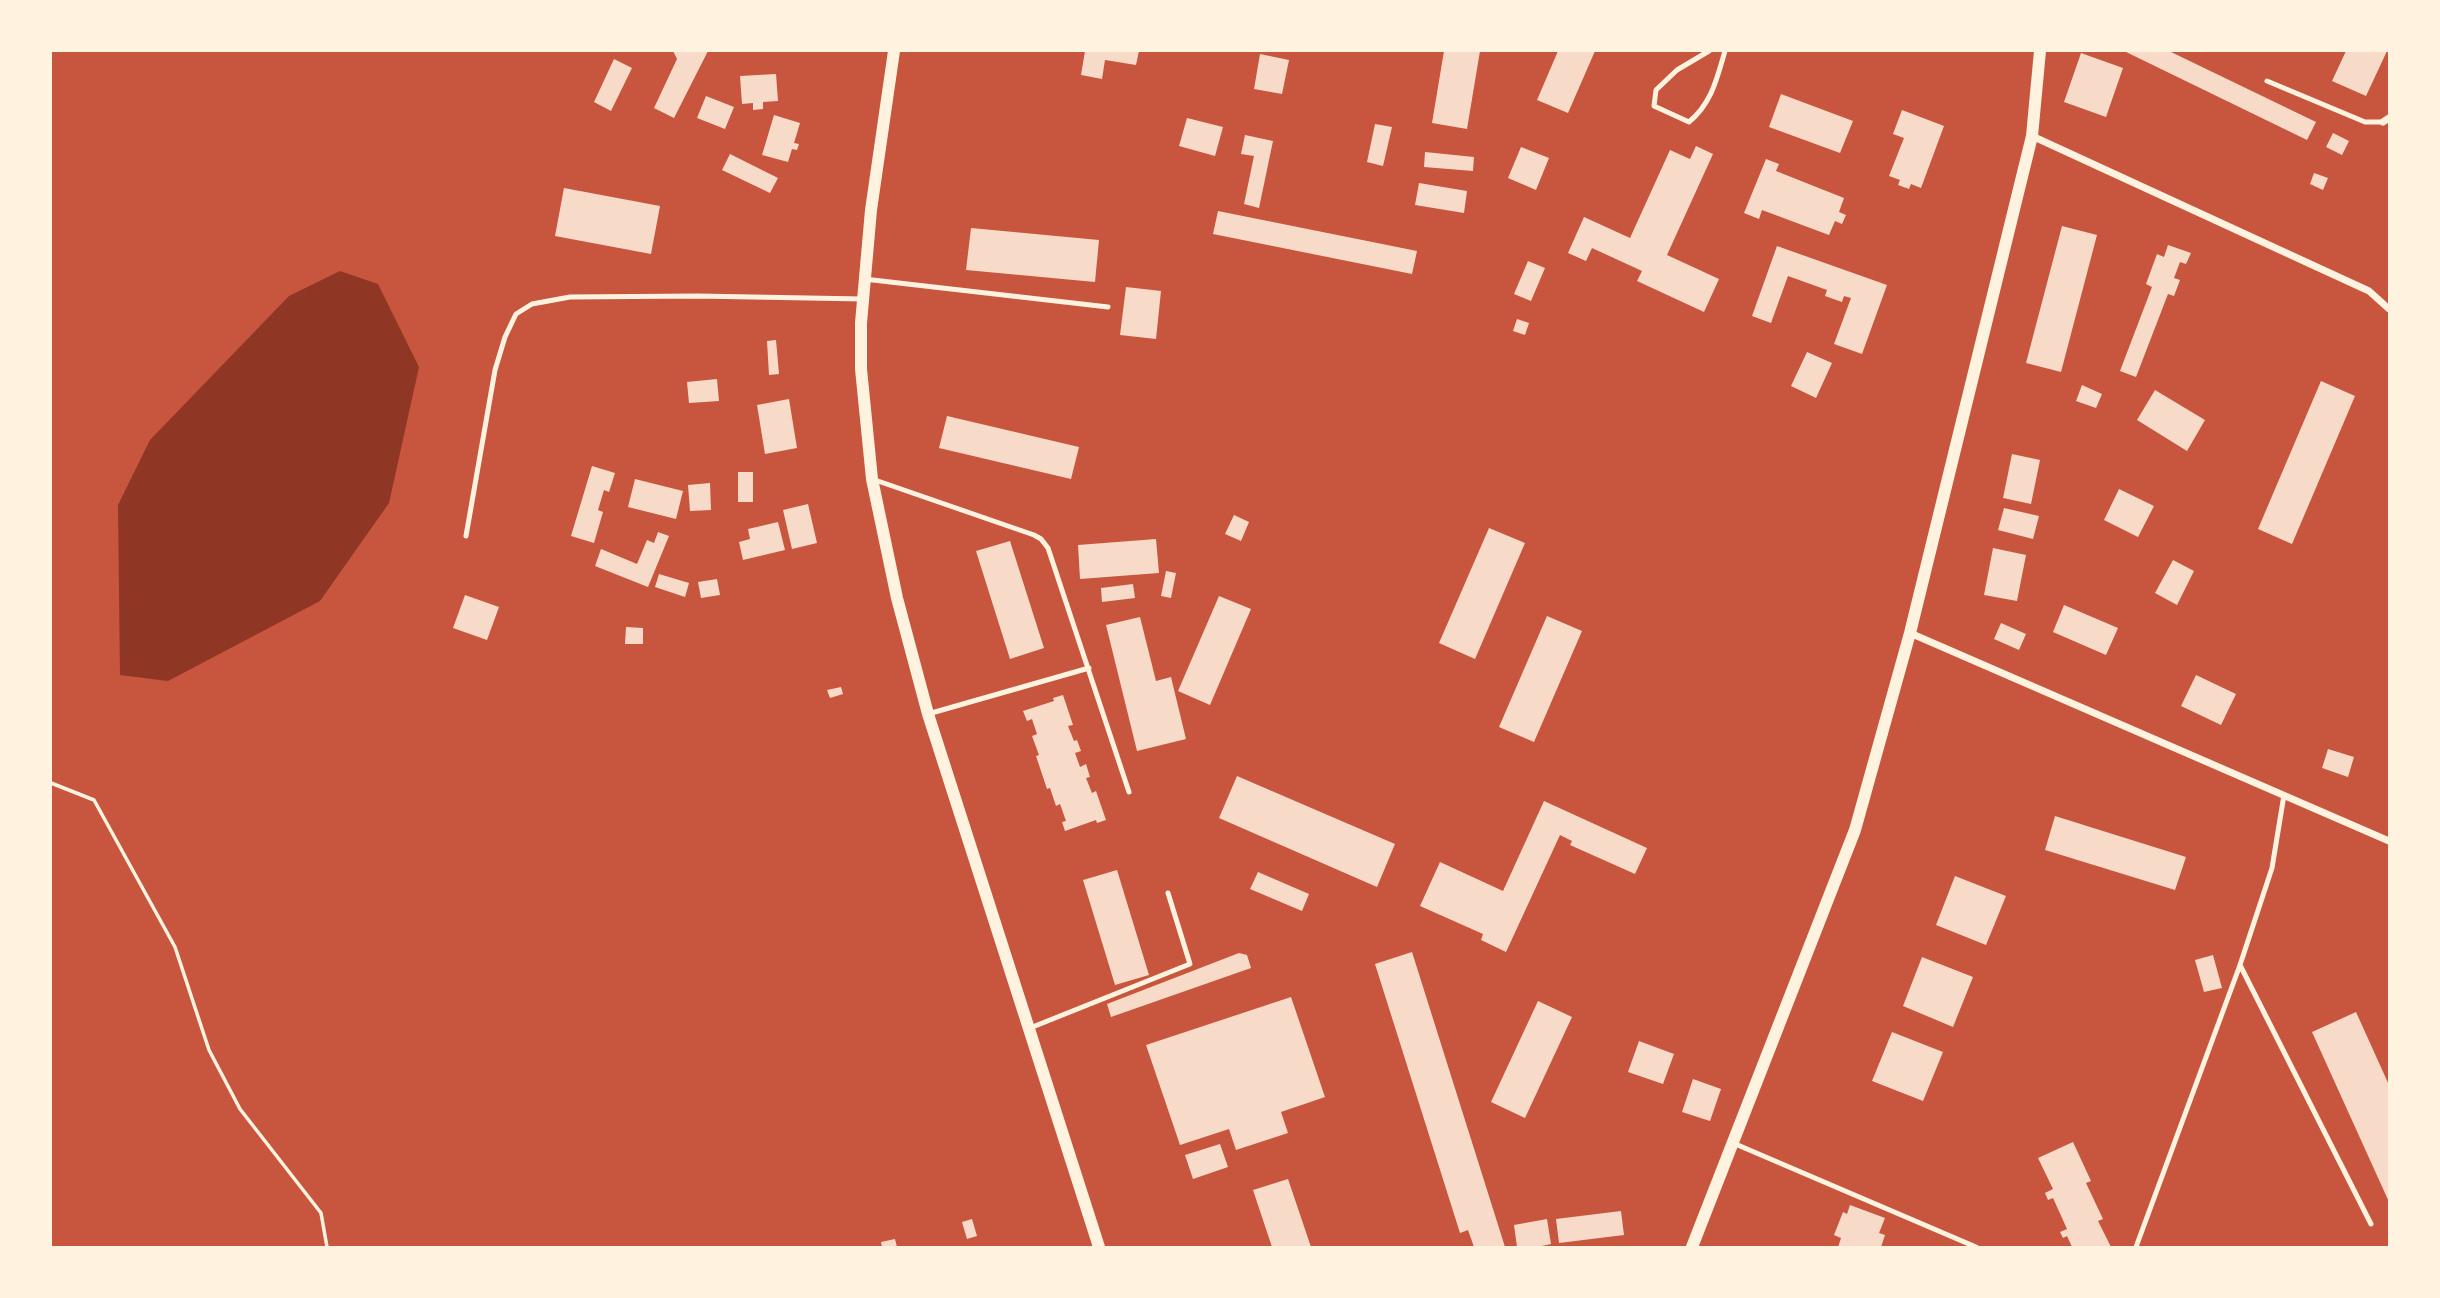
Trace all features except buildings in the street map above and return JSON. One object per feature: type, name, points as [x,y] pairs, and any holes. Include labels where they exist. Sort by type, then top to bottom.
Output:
[{"type":"street","points":[[894,51],[864,279],[861,369],[872,479],[894,587],[928,714],[1099,1247]]},
{"type":"street","points":[[1692,1247],[1855,830],[1910,633],[2032,136],[2040,51]]},
{"type":"street","points":[[2032,136],[2369,291],[2389,309]]},
{"type":"street","points":[[1910,633],[2389,841]]},
{"type":"lane","points":[[1709,51],[1677,70],[1656,90],[1654,106],[1689,122],[1700,113],[1712,95],[1725,51]]},
{"type":"lane","points":[[2267,80],[2365,121],[2386,120]]},
{"type":"lane","points":[[864,279],[1108,307]]},
{"type":"lane","points":[[466,536],[498,359],[516,314],[532,304],[570,297],[863,299]]},
{"type":"lane","points":[[872,479],[1041,539],[1048,548],[1129,792]]},
{"type":"lane","points":[[928,714],[1089,668]]},
{"type":"lane","points":[[2136,1247],[2240,965],[2272,868],[2284,795]]},
{"type":"lane","points":[[1030,1028],[1190,964],[1168,893]]},
{"type":"lane","points":[[2240,965],[2371,1224]]},
{"type":"lane","points":[[1733,1143],[1976,1247]]},
{"type":"path","points":[[51,783],[94,800],[175,947],[209,1050],[240,1109],[321,1213],[327,1247]]},
{"type":"shaded area","points":[[340,271],[378,284],[419,367],[389,503],[320,601],[168,681],[120,675],[118,505],[150,440],[289,296]]}]
